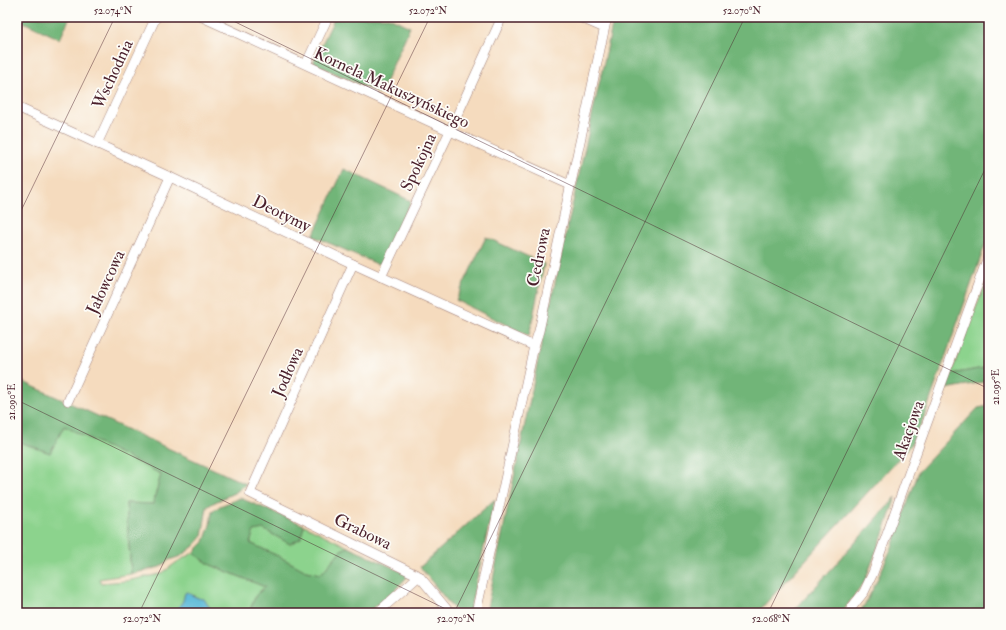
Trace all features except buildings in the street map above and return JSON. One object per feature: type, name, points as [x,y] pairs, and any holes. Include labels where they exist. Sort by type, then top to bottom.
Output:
[{"type":"street","name":"Wschodnia","points":[[97,144],[156,17]]},
{"type":"street","name":"Kornela Makuszyńskiego","points":[[202,17],[450,132],[570,185]]},
{"type":"street","points":[[306,64],[328,17]]},
{"type":"street","name":"Spokojna","points":[[381,277],[450,132],[502,17]]},
{"type":"street","points":[[579,17],[604,28]]},
{"type":"street","name":"Cedrowa","points":[[476,613],[607,17]]},
{"type":"street","name":"Deotymy","points":[[17,107],[170,177],[381,277],[534,346]]},
{"type":"street","name":"Jałowcowa","points":[[68,401],[170,177]]},
{"type":"street","name":"Akacjowa","points":[[849,613],[864,592],[873,573],[989,254]]},
{"type":"street","name":"Jodłowa","points":[[250,494],[353,264]]},
{"type":"street","name":"Grabowa","points":[[250,494],[419,576],[450,613]]},
{"type":"street","points":[[377,613],[419,576]]},
{"type":"green space","points":[[17,17],[70,17],[60,39],[17,19]]},
{"type":"green space","points":[[335,17],[389,17],[410,27],[380,94],[313,63]]},
{"type":"green space","points":[[614,17],[989,17],[989,234],[924,417],[911,445],[757,613],[486,613],[541,346]]},
{"type":"green space","points":[[344,169],[411,201],[382,263],[377,264],[313,236]]},
{"type":"green space","points":[[486,237],[544,264],[529,336],[456,300]]},
{"type":"green space","points":[[989,274],[989,367],[951,374],[972,318]]},
{"type":"green space","points":[[989,367],[989,381],[946,389],[951,374]]},
{"type":"green space","points":[[17,379],[246,484],[236,492],[207,507],[202,537],[194,546],[181,556],[169,560],[160,567],[131,574],[126,503],[153,504],[161,474],[64,426],[50,453],[17,441]]},
{"type":"green space","points":[[989,406],[989,611],[963,613],[859,613],[875,585],[892,547],[919,471],[978,408]]},
{"type":"green space","points":[[64,426],[161,474],[153,504],[126,503],[131,574],[99,579],[101,583],[126,581],[161,574],[177,562],[193,553],[211,565],[265,587],[256,595],[250,610],[242,613],[216,613],[209,607],[204,599],[200,599],[187,592],[185,593],[183,601],[174,613],[17,613],[17,441],[50,453]]},
{"type":"green space","points":[[896,497],[864,583],[843,611],[840,613],[792,613]]},
{"type":"green space","points":[[240,498],[304,525],[301,538],[290,544],[263,529],[254,531],[250,543],[306,571],[321,574],[341,550],[348,547],[409,575],[390,595],[366,613],[273,613],[273,607],[250,610],[256,595],[265,587],[211,565],[193,553],[204,542],[210,525],[212,512],[220,506]]},
{"type":"green space","points":[[495,499],[469,613],[457,613],[420,567]]},
{"type":"green space","points":[[304,525],[348,547],[341,550],[321,574],[306,571],[250,543],[254,531],[263,529],[290,544],[301,538]]},
{"type":"water","points":[[187,592],[204,599],[209,607],[216,613],[174,613],[183,601],[185,593]]},
{"type":"water","points":[[273,607],[273,613],[242,613],[250,610]]}]
